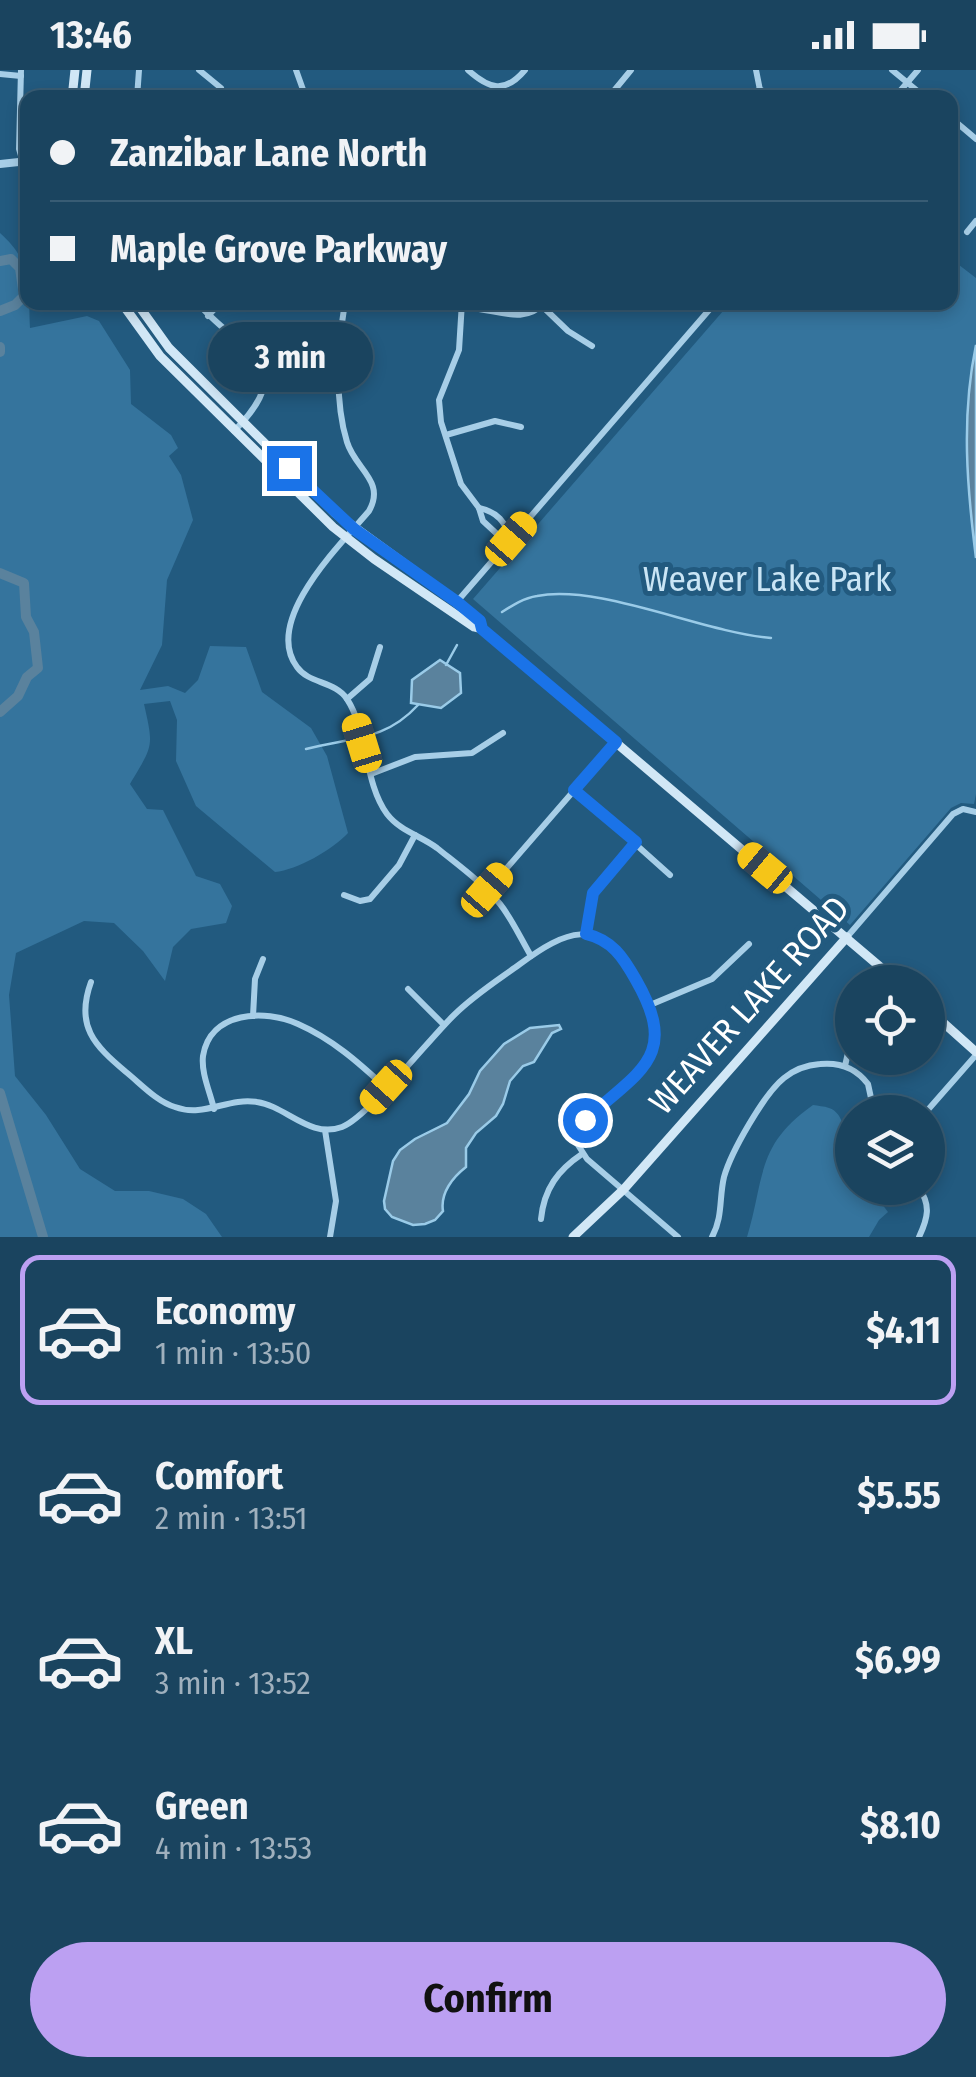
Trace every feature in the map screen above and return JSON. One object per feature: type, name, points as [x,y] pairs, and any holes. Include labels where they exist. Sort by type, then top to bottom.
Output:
[{"type":"main road","points":[[127,310],[160,356],[346,538],[480,621],[482,629],[879,965]]},
{"type":"main road","points":[[142,310],[169,348],[354,529],[454,605]]},
{"type":"main road","name":"WEAVER LAKE ROAD","points":[[573,1237],[624,1188],[847,937]]},
{"type":"main road","points":[[945,1025],[976,1054]]},
{"type":"street","points":[[199,70],[221,88]]},
{"type":"street","points":[[468,70],[494,88],[511,84],[525,70]]},
{"type":"street","points":[[615,90],[631,70]]},
{"type":"street","points":[[756,70],[760,90]]},
{"type":"street","points":[[892,70],[916,90]]},
{"type":"street","points":[[900,90],[918,70]]},
{"type":"street","points":[[0,74],[21,73]]},
{"type":"street","points":[[20,91],[20,139]]},
{"type":"street","points":[[967,232],[976,221]]},
{"type":"street","points":[[203,310],[254,354],[262,370],[260,400],[234,431]]},
{"type":"street","points":[[208,316],[214,310]]},
{"type":"street","points":[[344,310],[340,375],[345,435],[353,457],[373,481],[375,491],[372,506],[301,597],[290,644],[298,669],[334,687],[347,699],[387,814],[487,890],[507,914],[531,956]]},
{"type":"street","points":[[462,310],[458,350],[438,400],[462,484],[487,526],[511,539]]},
{"type":"street","points":[[494,310],[516,317],[536,310]]},
{"type":"street","points":[[549,310],[568,331],[592,346]]},
{"type":"street","points":[[454,605],[709,310]]},
{"type":"street","points":[[446,436],[495,421],[521,428]]},
{"type":"street","points":[[479,508],[502,520],[511,539]]},
{"type":"street","points":[[347,699],[370,679],[380,647]]},
{"type":"street","points":[[371,774],[416,757],[472,753],[490,745],[503,733]]},
{"type":"street","points":[[487,890],[616,742]]},
{"type":"street","points":[[574,790],[670,875]]},
{"type":"street","name":"WEAVER LAKE ROAD","points":[[847,937],[953,814],[963,809],[976,812]]},
{"type":"street","points":[[344,895],[370,900],[400,865],[415,835]]},
{"type":"street","points":[[586,934],[593,893],[636,842]]},
{"type":"street","points":[[91,982],[86,1020],[98,1047],[165,1103],[188,1111],[256,1101],[325,1130],[352,1122],[444,1025],[531,956],[556,939],[586,934],[603,940],[618,952],[650,1005],[656,1024],[650,1056],[580,1126],[577,1140],[582,1154],[678,1237]]},
{"type":"street","points":[[650,1005],[712,979],[750,944]]},
{"type":"street","points":[[253,1016],[255,979],[263,959]]},
{"type":"street","points":[[408,989],[444,1025]]},
{"type":"street","points":[[214,1109],[203,1066],[206,1045],[228,1021],[253,1016],[288,1020],[317,1034],[348,1054],[386,1087]]},
{"type":"street","points":[[941,1095],[976,1054]]},
{"type":"street","points":[[712,1237],[722,1211],[722,1186],[729,1163],[776,1086],[806,1066],[835,1065]]},
{"type":"street","points":[[857,1075],[868,1084],[870,1095]]},
{"type":"street","points":[[325,1130],[336,1201],[330,1237]]},
{"type":"street","points":[[541,1218],[553,1181],[582,1154]]},
{"type":"street","points":[[919,1237],[927,1205]]},
{"type":"green space","points":[[0,233],[20,257],[20,310],[30,310],[30,328],[87,316],[99,321],[130,370],[131,404],[171,435],[178,448],[169,456],[181,475],[193,520],[167,580],[162,645],[140,690],[168,686],[185,693],[198,680],[210,646],[246,647],[262,692],[311,728],[327,756],[348,833],[314,858],[275,872],[196,806],[176,761],[177,720],[170,701],[144,704],[149,746],[130,784],[147,809],[163,810],[196,876],[220,884],[232,906],[226,923],[191,929],[173,947],[165,981],[143,951],[114,923],[84,921],[16,953],[9,995],[15,1076],[46,1115],[80,1169],[115,1191],[149,1191],[183,1199],[206,1214],[222,1237],[0,1237]]},
{"type":"green space","name":"Weaver Lake Park","points":[[958,264],[976,278],[976,345],[968,398],[966,456],[976,558],[976,794],[974,804],[961,803],[951,808],[850,925],[473,599],[724,310],[958,310]]},
{"type":"green space","points":[[813,1105],[835,1111],[835,1205],[883,1205],[888,1212],[869,1237],[747,1237],[765,1164],[781,1134]]},
{"type":"shaded area","points":[[976,345],[976,558],[967,452],[968,399]]},
{"type":"shaded area","points":[[440,660],[460,673],[461,693],[441,708],[411,703],[412,680]]},
{"type":"shaded area","points":[[559,1025],[561,1029],[552,1033],[534,1062],[523,1066],[510,1081],[496,1116],[466,1148],[466,1167],[448,1186],[443,1211],[425,1224],[413,1225],[392,1217],[384,1201],[393,1161],[400,1150],[447,1123],[469,1094],[480,1071],[504,1044],[530,1028]]},
{"type":"waterway","points":[[0,261],[11,259],[20,268]]},
{"type":"waterway","points":[[0,311],[20,300]]},
{"type":"waterway","points":[[0,347],[0,352]]},
{"type":"waterway","points":[[0,573],[24,583],[26,617],[34,632],[38,668],[27,677],[18,696],[0,712]]},
{"type":"waterway","points":[[502,612],[523,600],[563,594],[621,602],[771,638]]},
{"type":"waterway","points":[[446,665],[457,645]]},
{"type":"waterway","points":[[306,749],[379,732],[418,705]]},
{"type":"waterway","points":[[0,1093],[43,1237]]},
{"type":"route","points":[[289,468],[354,529],[480,621],[482,629],[616,742],[574,790],[636,842],[593,893],[586,934],[611,945],[624,960],[654,1014],[656,1035],[644,1065],[585,1120]]}]
